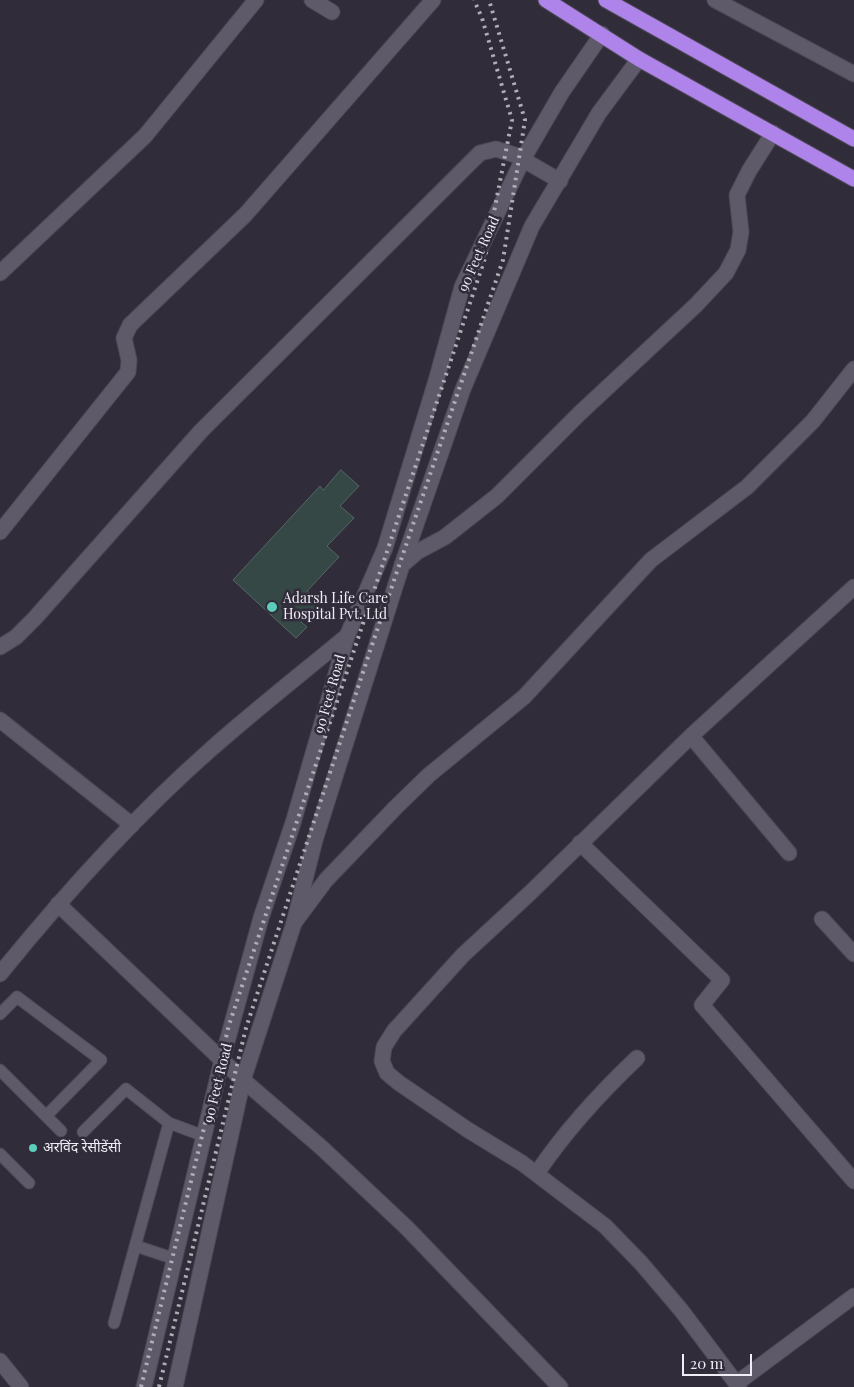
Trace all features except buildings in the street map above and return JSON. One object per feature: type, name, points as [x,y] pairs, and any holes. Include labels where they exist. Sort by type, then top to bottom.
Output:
[{"type":"highway","points":[[546,0],[639,59],[854,179]]},
{"type":"highway","points":[[606,0],[854,139]]},
{"type":"street","points":[[0,273],[145,136],[256,0]]},
{"type":"street","points":[[312,0],[332,12]]},
{"type":"street","points":[[716,0],[854,74]]},
{"type":"street","points":[[0,532],[128,372],[129,360],[124,338],[130,325],[245,215],[294,161],[349,94],[431,3]]},
{"type":"street","name":"90 Feet Road","points":[[144,1387],[222,1060],[261,918],[293,822],[347,636],[385,548],[436,381],[462,287],[523,159],[562,92],[602,34]]},
{"type":"street","name":"90 Feet Road","points":[[175,1387],[243,1080],[294,923],[315,840],[402,565],[463,389],[532,226],[599,113],[639,59]]},
{"type":"street","points":[[402,565],[417,552],[445,537],[497,496],[580,413],[696,305],[726,273],[738,250],[740,241],[741,232],[737,195],[749,171],[773,134]]},
{"type":"street","points":[[0,647],[16,637],[35,618],[201,432],[480,153],[496,148],[523,159],[560,181]]},
{"type":"street","points":[[294,923],[326,880],[396,806],[429,775],[524,697],[651,560],[760,474],[813,421],[854,369]]},
{"type":"street","points":[[854,587],[690,736],[463,955],[414,1008],[384,1046],[382,1061],[387,1073],[399,1083],[537,1173],[605,1226],[641,1263],[681,1310],[738,1385],[854,1296]]},
{"type":"street","points":[[0,974],[58,904],[132,825],[209,751],[347,636]]},
{"type":"street","points":[[0,720],[132,825]]},
{"type":"street","points":[[690,736],[789,854]]},
{"type":"street","points":[[580,843],[722,980],[702,1005],[854,1182]]},
{"type":"street","points":[[58,904],[243,1080],[322,1148],[407,1228],[560,1387]]},
{"type":"street","points":[[822,919],[854,954]]},
{"type":"street","points":[[537,1173],[580,1114],[637,1058]]},
{"type":"street","points":[[0,1361],[21,1387]]},
{"type":"lane","points":[[0,1014],[17,997],[101,1060],[46,1116]]},
{"type":"lane","points":[[0,1070],[60,1131]]},
{"type":"lane","points":[[83,1132],[126,1089],[169,1123],[204,1136]]},
{"type":"lane","points":[[114,1323],[169,1123]]},
{"type":"lane","points":[[0,1154],[29,1183]]},
{"type":"lane","points":[[136,1246],[175,1259]]},
{"type":"railway","points":[[141,1387],[229,1025],[485,258],[512,120],[482,18],[474,0]]},
{"type":"railway","points":[[159,1387],[246,1028],[370,651],[503,260],[525,120],[489,0]]},
{"type":"place","name":"Adarsh Life Care Hospital Pvt. Ltd","points":[[272,607]]},
{"type":"place","name":"अरविंद रेसीडेंसी","points":[[33,1148]]}]
